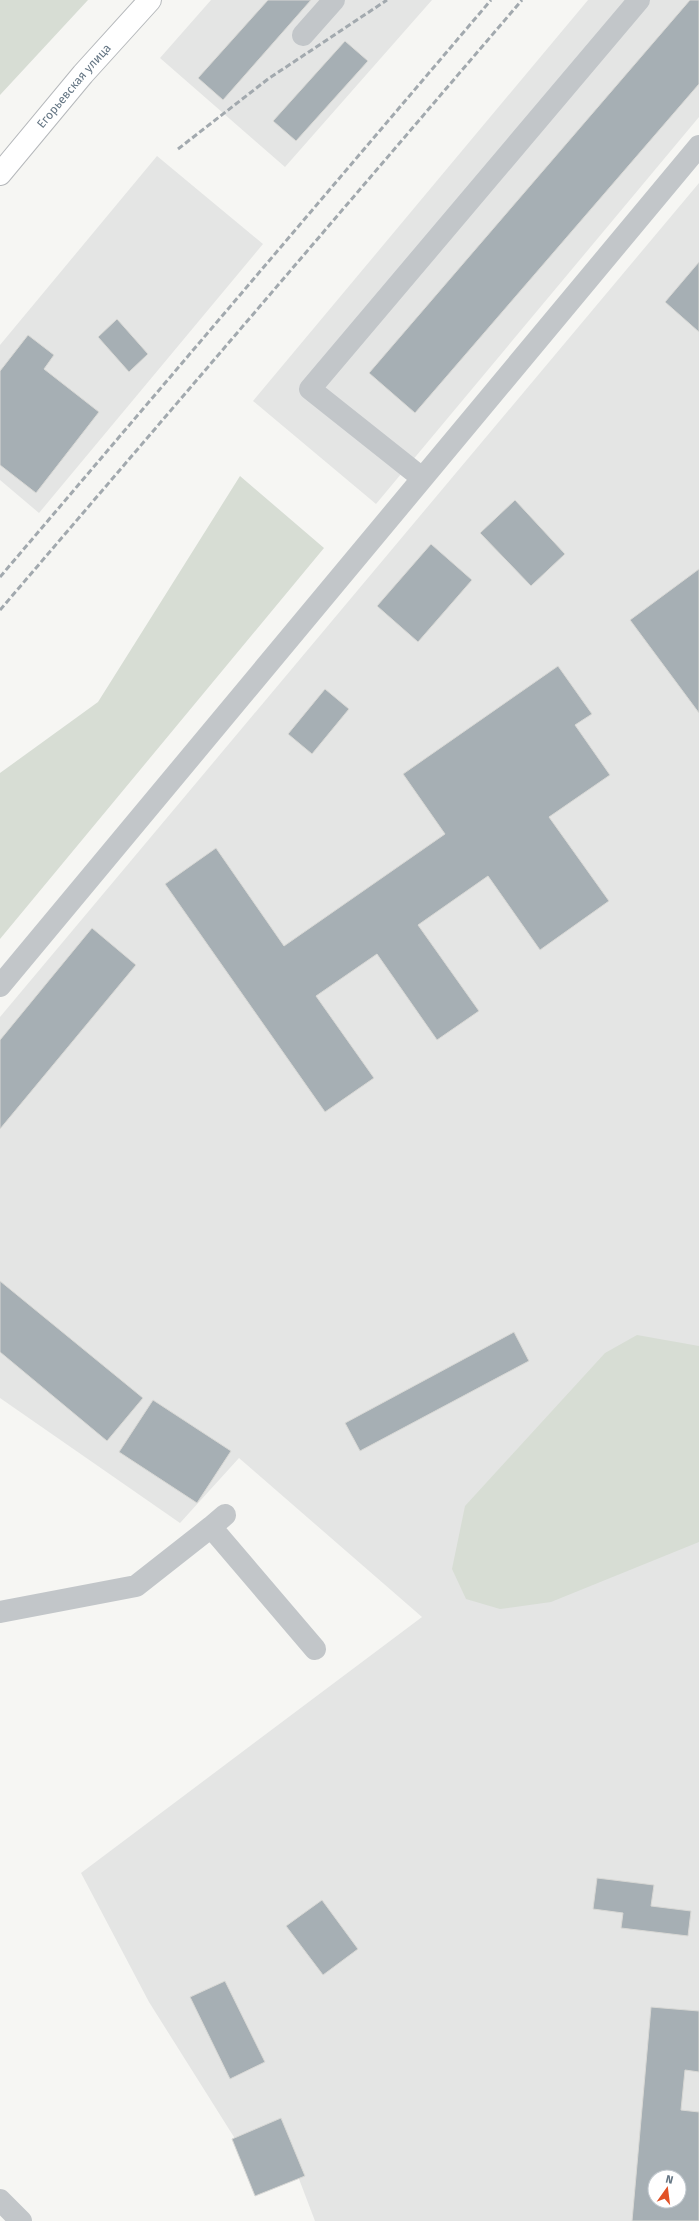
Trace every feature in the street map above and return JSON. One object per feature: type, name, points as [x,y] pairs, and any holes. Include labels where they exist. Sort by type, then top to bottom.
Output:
[{"type":"highway","name":"Егорьевская улица","points":[[0,174],[83,74],[150,0]]},
{"type":"street","points":[[303,35],[334,0]]},
{"type":"street","points":[[422,478],[310,389],[639,0]]},
{"type":"street","points":[[0,986],[699,146]]},
{"type":"street","points":[[0,1612],[136,1586],[218,1521],[315,1649]]},
{"type":"street","points":[[0,2200],[20,2221]]},
{"type":"shaded area","points":[[0,0],[88,0],[0,95]]},
{"type":"shaded area","points":[[211,0],[432,0],[285,167],[160,58]]},
{"type":"shaded area","points":[[588,0],[699,0],[699,117],[376,504],[253,401]]},
{"type":"shaded area","points":[[157,156],[263,244],[39,513],[0,480],[0,345]]},
{"type":"shaded area","points":[[699,183],[699,2221],[315,2221],[280,2129],[239,2145],[149,2002],[81,1873],[422,1617],[239,1458],[180,1523],[0,1398],[0,1017]]},
{"type":"shaded area","points":[[240,476],[324,548],[0,939],[0,773],[98,702]]},
{"type":"shaded area","points":[[637,1335],[699,1346],[699,1542],[551,1602],[500,1609],[466,1599],[452,1569],[465,1506],[605,1353]]},
{"type":"building","points":[[268,0],[311,0],[223,100],[198,78]]},
{"type":"building","points":[[690,0],[699,0],[699,84],[415,413],[369,373]]},
{"type":"building","points":[[345,41],[368,61],[296,141],[273,121]]},
{"type":"building","points":[[699,262],[699,332],[665,302]]},
{"type":"building","points":[[117,319],[148,354],[129,372],[98,337]]},
{"type":"building","points":[[28,335],[54,355],[44,369],[99,412],[36,493],[0,465],[0,371]]},
{"type":"building","points":[[515,500],[565,554],[531,586],[480,533]]},
{"type":"building","points":[[431,544],[472,580],[418,642],[377,606]]},
{"type":"building","points":[[699,569],[699,713],[630,620]]},
{"type":"building","points":[[558,666],[592,714],[575,725],[610,775],[549,817],[609,901],[540,950],[488,876],[418,925],[479,1011],[437,1040],[377,954],[316,996],[374,1078],[325,1112],[165,884],[216,848],[284,946],[445,834],[403,774]]},
{"type":"building","points":[[325,689],[349,709],[312,754],[288,734]]},
{"type":"building","points":[[92,928],[136,965],[0,1129],[0,1040]]},
{"type":"building","points":[[0,1281],[143,1398],[107,1441],[0,1352]]},
{"type":"building","points":[[514,1332],[529,1361],[360,1451],[345,1423]]},
{"type":"building","points":[[153,1400],[231,1451],[197,1503],[119,1452]]},
{"type":"building","points":[[597,1878],[654,1885],[651,1906],[691,1911],[688,1936],[621,1928],[623,1913],[593,1909]]},
{"type":"building","points":[[322,1900],[358,1949],[323,1975],[286,1926]]},
{"type":"building","points":[[225,1981],[265,2062],[230,2079],[190,1997]]},
{"type":"building","points":[[651,2007],[699,2011],[699,2072],[685,2070],[681,2110],[699,2112],[699,2221],[632,2221]]},
{"type":"building","points":[[281,2118],[305,2176],[255,2196],[232,2139]]},
{"type":"railway","points":[[178,149],[268,79],[387,0]]},
{"type":"railway","points":[[0,577],[491,0]]},
{"type":"railway","points":[[0,610],[522,0]]}]
